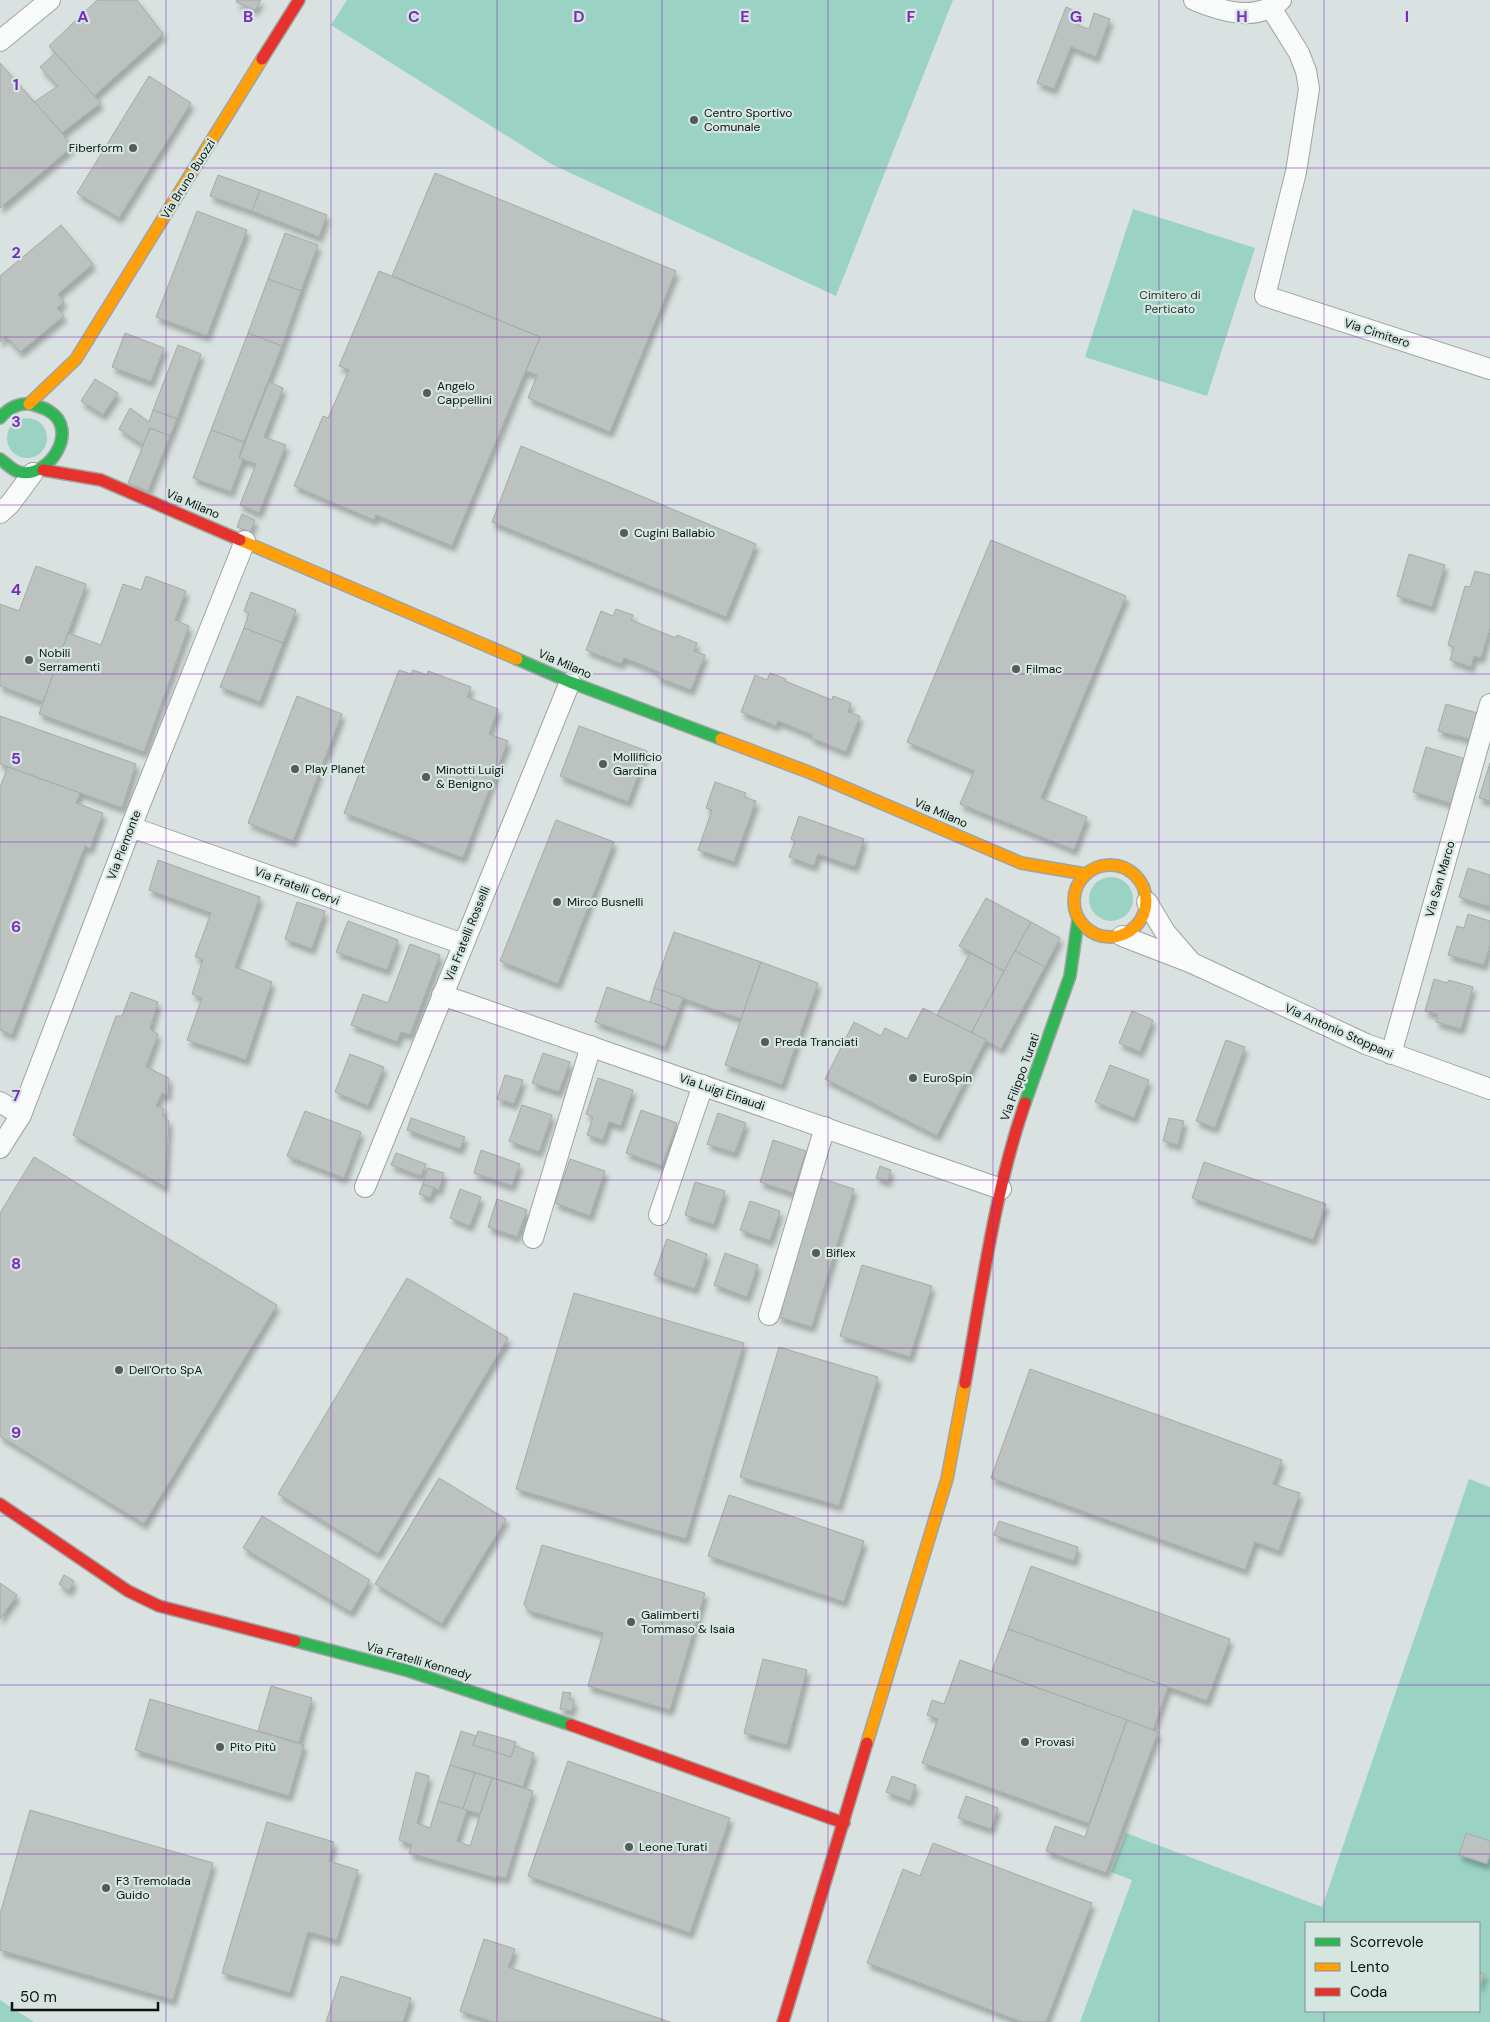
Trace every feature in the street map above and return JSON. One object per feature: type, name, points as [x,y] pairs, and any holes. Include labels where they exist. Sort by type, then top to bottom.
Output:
[{"type":"street","points":[[0,41],[50,0]]},
{"type":"street","name":"Via Bruno Buozzi","points":[[68,386],[76,359],[299,0]]},
{"type":"street","points":[[1194,0],[1221,10],[1242,13],[1276,4]]},
{"type":"street","name":"Via Cimitero","points":[[1276,4],[1306,71],[1309,89],[1294,179],[1265,296],[1490,369]]},
{"type":"street","name":"Via Bruno Buozzi","points":[[0,418],[11,408],[25,404],[76,359]]},
{"type":"street","points":[[0,513],[38,471],[57,456],[65,441],[58,422],[50,413],[40,407],[25,404],[7,396]]},
{"type":"street","points":[[58,422],[63,404]]},
{"type":"street","name":"Via Milano","points":[[0,459],[10,468],[102,480],[570,682],[811,773],[1021,863],[1045,880]]},
{"type":"street","name":"Via Milano","points":[[88,466],[102,480]]},
{"type":"street","name":"Via Piemonte","points":[[0,1148],[21,1115],[131,827],[246,541]]},
{"type":"street","name":"Via Fratelli Rosselli","points":[[365,1187],[462,944],[570,682]]},
{"type":"street","name":"Via San Marco","points":[[1391,1054],[1490,704]]},
{"type":"street","name":"Via Fratelli Cervi","points":[[131,827],[462,944]]},
{"type":"street","name":"Via Milano","points":[[1021,863],[1085,874]]},
{"type":"street","points":[[1097,948],[1116,937],[1139,923],[1145,913],[1145,890],[1139,879],[1130,871],[1119,866],[1107,865],[1095,868],[1085,874],[1077,884],[1073,896],[1074,908],[1078,920],[1093,934],[1116,937]]},
{"type":"street","points":[[1060,894],[1074,908]]},
{"type":"street","name":"Via Antonio Stoppani","points":[[1146,902],[1165,932],[1192,962]]},
{"type":"street","name":"Via Filippo Turati","points":[[782,2022],[947,1479],[1001,1189],[1015,1132],[1070,976],[1078,920]]},
{"type":"street","name":"Via Antonio Stoppani","points":[[1116,937],[1192,962],[1333,1030],[1391,1054],[1490,1089]]},
{"type":"street","name":"Via Filippo Turati","points":[[1070,976],[1085,959]]},
{"type":"street","name":"Via Luigi Einaudi","points":[[442,995],[1001,1189]]},
{"type":"street","points":[[533,1238],[591,1046]]},
{"type":"street","points":[[659,1215],[703,1085]]},
{"type":"street","points":[[0,1102],[21,1115]]},
{"type":"street","points":[[769,1315],[825,1128]]},
{"type":"street","name":"Via Fratelli Kennedy","points":[[0,1504],[128,1591],[159,1606],[409,1671],[492,1697],[844,1823]]},
{"type":"green space","name":"Centro Sportivo Comunale","points":[[347,0],[953,0],[836,296],[553,165],[331,25]]},
{"type":"green space","name":"Cimitero di Perticato","points":[[1133,209],[1255,248],[1207,396],[1085,357]]},
{"type":"green space","points":[[31,418],[38,421],[44,427],[47,438],[46,446],[38,455],[31,458],[23,458],[16,455],[8,446],[7,434],[10,427],[19,419]]},
{"type":"green space","points":[[1111,877],[1123,881],[1129,887],[1133,899],[1129,911],[1123,917],[1111,921],[1099,917],[1093,911],[1089,899],[1093,887],[1099,881]]},
{"type":"green space","points":[[1469,1479],[1490,1487],[1490,2022],[1080,2022],[1132,1880],[1111,1872],[1126,1833],[1322,1907]]},
{"type":"green space","points":[[0,2000],[34,2022],[0,2022]]},
{"type":"building","points":[[97,0],[137,0],[163,34],[94,96],[49,46]]},
{"type":"building","points":[[237,0],[261,0],[255,10],[236,2]]},
{"type":"building","points":[[1066,7],[1078,12],[1074,24],[1089,29],[1094,13],[1110,19],[1096,57],[1071,47],[1054,89],[1037,83]]},
{"type":"building","points":[[55,53],[101,103],[62,133],[34,102],[58,86],[40,67]]},
{"type":"building","points":[[0,63],[62,133],[72,147],[0,208]]},
{"type":"building","name":"Fiberform","points":[[149,76],[191,103],[119,218],[77,193]]},
{"type":"building","points":[[435,173],[676,271],[610,432],[528,398],[537,375],[526,371],[540,337],[392,276]]},
{"type":"building","points":[[218,175],[260,190],[252,211],[210,196]]},
{"type":"building","points":[[260,190],[327,215],[319,237],[252,211]]},
{"type":"building","points":[[197,211],[247,230],[207,336],[156,317]]},
{"type":"building","points":[[61,225],[93,264],[58,294],[64,302],[57,308],[64,316],[20,352],[6,336],[0,342],[0,276]]},
{"type":"building","points":[[285,233],[318,245],[301,291],[268,279]]},
{"type":"building","name":"Angelo Cappellini","points":[[379,271],[540,337],[452,546],[376,515],[374,520],[294,486],[323,416],[328,418],[349,370],[339,366]]},
{"type":"building","points":[[268,279],[301,291],[282,346],[248,333]]},
{"type":"building","points":[[125,333],[164,348],[151,382],[112,367]]},
{"type":"building","points":[[248,333],[282,346],[244,442],[211,430]]},
{"type":"building","points":[[178,345],[201,354],[177,419],[153,410]]},
{"type":"building","points":[[95,379],[118,393],[103,415],[81,401]]},
{"type":"building","points":[[269,382],[283,388],[264,437],[286,445],[259,513],[240,505],[256,464],[239,458]]},
{"type":"building","points":[[130,408],[149,422],[153,410],[177,419],[170,436],[150,428],[143,445],[119,429]]},
{"type":"building","points":[[150,428],[170,436],[148,491],[128,483]]},
{"type":"building","points":[[211,430],[244,442],[239,458],[243,459],[231,492],[193,478]]},
{"type":"building","name":"Cugini Ballabio","points":[[521,446],[756,544],[726,617],[492,522]]},
{"type":"building","points":[[242,514],[255,520],[250,532],[237,527]]},
{"type":"building","name":"Filmac","points":[[991,540],[1126,596],[1041,798],[1087,817],[1074,850],[960,804],[974,771],[907,742]]},
{"type":"building","points":[[1409,554],[1445,565],[1432,607],[1397,596]]},
{"type":"building","name":"Nobili Serramenti","points":[[36,566],[86,584],[43,702],[0,686],[0,604],[19,611]]},
{"type":"building","points":[[1475,571],[1490,575],[1490,628],[1481,658],[1474,656],[1471,667],[1450,660],[1454,647],[1448,645],[1465,586],[1470,587]]},
{"type":"building","points":[[146,576],[186,591],[175,620],[189,626],[144,752],[39,714],[68,633],[101,645],[123,584],[141,590]]},
{"type":"building","points":[[251,592],[296,610],[283,643],[244,628],[249,613],[244,611]]},
{"type":"building","points":[[616,609],[633,615],[631,620],[676,638],[677,635],[697,643],[694,651],[705,655],[691,690],[657,677],[659,672],[624,658],[621,664],[586,650],[601,611],[613,616]]},
{"type":"building","points":[[244,628],[283,643],[260,702],[220,687]]},
{"type":"building","name":"Minotti Luigi & Benigno","points":[[399,670],[411,674],[413,670],[427,675],[428,671],[471,687],[467,697],[498,709],[489,734],[508,741],[463,858],[344,813]]},
{"type":"building","points":[[770,673],[832,700],[833,696],[851,703],[848,712],[860,716],[846,752],[811,738],[812,735],[778,721],[776,726],[741,712],[755,675],[767,680]]},
{"type":"building","name":"Play Planet","points":[[297,696],[342,714],[293,841],[248,823]]},
{"type":"building","points":[[1446,704],[1477,713],[1470,739],[1438,731]]},
{"type":"building","points":[[0,716],[136,764],[122,808],[0,764]]},
{"type":"building","name":"Mollificio Gardina","points":[[579,726],[647,751],[628,802],[560,776]]},
{"type":"building","points":[[1426,747],[1466,759],[1453,804],[1413,792]]},
{"type":"building","points":[[1490,763],[1490,801],[1479,798]]},
{"type":"building","points":[[8,767],[80,793],[76,803],[103,813],[90,849],[85,846],[12,1035],[0,1030],[0,787]]},
{"type":"building","points":[[715,782],[746,793],[744,797],[756,801],[734,862],[698,850],[712,810],[706,808]]},
{"type":"building","points":[[799,816],[864,839],[855,867],[818,854],[814,866],[789,857],[795,841],[791,839]]},
{"type":"building","name":"Mirco Busnelli","points":[[556,820],[614,842],[558,984],[500,961]]},
{"type":"building","points":[[158,860],[260,897],[235,967],[272,982],[246,1060],[187,1040],[202,998],[192,994],[203,959],[195,957],[211,913],[149,890]]},
{"type":"building","points":[[1468,868],[1490,875],[1490,907],[1459,897]]},
{"type":"building","points":[[986,898],[1031,922],[1004,971],[959,946]]},
{"type":"building","points":[[297,902],[325,911],[312,949],[285,939]]},
{"type":"building","points":[[1468,914],[1490,921],[1490,946],[1484,965],[1448,955],[1457,926],[1464,928]]},
{"type":"building","points":[[348,921],[398,940],[387,970],[336,952]]},
{"type":"building","points":[[1031,922],[1060,938],[1045,967],[1015,951]]},
{"type":"building","points":[[674,932],[761,962],[741,1019],[654,988]]},
{"type":"building","points":[[410,944],[440,955],[410,1035],[401,1032],[397,1042],[351,1025],[363,994],[388,1003]]},
{"type":"building","points":[[1015,951],[1045,967],[1001,1049],[971,1033]]},
{"type":"building","points":[[970,953],[1004,971],[971,1033],[937,1015]]},
{"type":"building","name":"Preda Tranciati","points":[[761,962],[818,983],[782,1085],[725,1065]]},
{"type":"building","points":[[1434,979],[1447,983],[1449,980],[1473,987],[1461,1029],[1436,1022],[1438,1014],[1425,1011]]},
{"type":"building","points":[[607,987],[678,1012],[665,1047],[595,1022]]},
{"type":"building","points":[[654,988],[683,998],[678,1012],[650,1002]]},
{"type":"building","points":[[131,992],[158,1002],[150,1029],[158,1034],[146,1067],[169,1078],[168,1096],[162,1093],[156,1106],[164,1109],[162,1116],[169,1121],[165,1187],[73,1135],[116,1016],[122,1016]]},
{"type":"building","points":[[923,1008],[986,1040],[937,1136],[825,1079],[854,1022],[881,1036],[885,1028],[907,1039]]},
{"type":"building","points":[[1132,1011],[1153,1020],[1140,1052],[1119,1043]]},
{"type":"building","points":[[1226,1040],[1245,1047],[1215,1128],[1196,1121]]},
{"type":"building","points":[[543,1053],[570,1062],[559,1092],[532,1083]]},
{"type":"building","points":[[350,1054],[384,1067],[368,1106],[335,1092]]},
{"type":"building","points":[[1110,1065],[1149,1080],[1134,1118],[1095,1102]]},
{"type":"building","points":[[505,1075],[523,1080],[514,1104],[497,1099]]},
{"type":"building","points":[[598,1078],[633,1090],[621,1126],[609,1122],[603,1140],[587,1135],[593,1117],[586,1114]]},
{"type":"building","points":[[522,1105],[552,1115],[539,1152],[509,1141]]},
{"type":"building","points":[[641,1110],[677,1123],[662,1166],[626,1153]]},
{"type":"building","points":[[305,1111],[361,1132],[344,1178],[287,1156]]},
{"type":"building","points":[[718,1113],[746,1123],[735,1153],[707,1144]]},
{"type":"building","points":[[411,1118],[465,1137],[460,1149],[407,1130]]},
{"type":"building","points":[[1169,1118],[1184,1121],[1178,1145],[1163,1141]]},
{"type":"building","points":[[773,1140],[806,1151],[793,1193],[760,1182]]},
{"type":"building","points":[[481,1150],[520,1164],[512,1186],[474,1173]]},
{"type":"building","points":[[396,1153],[426,1164],[421,1176],[391,1165]]},
{"type":"building","name":"Dell'Orto SpA","points":[[34,1157],[277,1305],[144,1524],[0,1436],[0,1213]]},
{"type":"building","points":[[570,1159],[605,1171],[590,1216],[555,1203]]},
{"type":"building","points":[[1204,1162],[1326,1204],[1313,1240],[1192,1198]]},
{"type":"building","points":[[880,1166],[891,1170],[888,1181],[876,1178]]},
{"type":"building","points":[[428,1168],[444,1173],[439,1190],[423,1184]]},
{"type":"building","name":"Biflex","points":[[820,1178],[854,1189],[812,1327],[778,1317]]},
{"type":"building","points":[[695,1182],[725,1191],[714,1225],[685,1215]]},
{"type":"building","points":[[423,1184],[434,1188],[430,1198],[419,1194]]},
{"type":"building","points":[[460,1189],[481,1197],[470,1226],[450,1218]]},
{"type":"building","points":[[497,1199],[527,1210],[517,1237],[488,1227]]},
{"type":"building","points":[[750,1201],[780,1211],[770,1241],[740,1230]]},
{"type":"building","points":[[667,1239],[707,1254],[695,1289],[654,1275]]},
{"type":"building","points":[[725,1253],[758,1265],[747,1297],[714,1285]]},
{"type":"building","points":[[862,1265],[932,1286],[910,1357],[840,1336]]},
{"type":"building","points":[[407,1278],[508,1338],[378,1554],[278,1494]]},
{"type":"building","points":[[574,1293],[744,1343],[686,1539],[516,1489]]},
{"type":"building","points":[[779,1347],[878,1377],[839,1506],[740,1477]]},
{"type":"building","points":[[1030,1369],[1282,1460],[1273,1484],[1300,1493],[1279,1551],[1255,1542],[1245,1570],[991,1478]]},
{"type":"building","points":[[439,1478],[506,1519],[442,1624],[375,1584]]},
{"type":"building","points":[[729,1495],[864,1541],[844,1602],[708,1556]]},
{"type":"building","points":[[262,1516],[370,1580],[351,1612],[243,1548]]},
{"type":"building","points":[[999,1521],[1078,1547],[1074,1561],[994,1535]]},
{"type":"building","name":"Galimberti Tommaso & Isaia","points":[[542,1545],[705,1593],[670,1710],[588,1686],[603,1633],[529,1611],[524,1604]]},
{"type":"building","points":[[1031,1566],[1230,1639],[1207,1701],[1008,1629]]},
{"type":"building","points":[[64,1575],[74,1581],[69,1591],[59,1584]]},
{"type":"building","points":[[0,1583],[17,1595],[0,1619]]},
{"type":"building","points":[[1008,1629],[1168,1687],[1153,1730],[992,1671]]},
{"type":"building","points":[[763,1659],[807,1670],[787,1745],[744,1733]]},
{"type":"building","name":"Provasi","points":[[960,1660],[1127,1720],[1089,1824],[922,1763],[938,1719],[927,1715],[932,1700],[944,1704]]},
{"type":"building","points":[[271,1686],[312,1698],[299,1743],[258,1731]]},
{"type":"building","points":[[563,1692],[571,1693],[569,1699],[574,1701],[572,1711],[560,1709]]},
{"type":"building","name":"Pito Pitù","points":[[150,1699],[304,1745],[289,1796],[135,1750]]},
{"type":"building","points":[[1127,1720],[1158,1732],[1106,1873],[1046,1851],[1055,1826],[1085,1837]]},
{"type":"building","points":[[461,1731],[476,1736],[473,1745],[511,1757],[515,1746],[534,1753],[523,1787],[450,1765]]},
{"type":"building","points":[[478,1731],[516,1742],[511,1757],[473,1745]]},
{"type":"building","name":"Leone Turati","points":[[568,1761],[730,1818],[690,1933],[528,1876]]},
{"type":"building","points":[[450,1765],[475,1773],[463,1809],[438,1801]]},
{"type":"building","points":[[416,1772],[429,1776],[417,1823],[430,1828],[438,1801],[467,1810],[457,1841],[470,1846],[492,1778],[533,1791],[506,1878],[497,1876],[496,1878],[409,1853],[412,1845],[399,1840]]},
{"type":"building","points":[[475,1773],[492,1778],[480,1814],[463,1809]]},
{"type":"building","points":[[892,1776],[916,1785],[910,1801],[886,1792]]},
{"type":"building","points":[[966,1796],[998,1808],[991,1829],[958,1818]]},
{"type":"building","name":"F3 Tremolada Guido","points":[[30,1810],[213,1863],[173,2000],[0,1950],[0,1914]]},
{"type":"building","points":[[267,1822],[334,1842],[329,1861],[358,1870],[337,1940],[308,1932],[290,1993],[222,1973]]},
{"type":"building","points":[[1466,1833],[1490,1841],[1490,1854],[1487,1864],[1459,1855]]},
{"type":"building","points":[[933,1843],[1092,1903],[1046,2022],[1022,2022],[867,1963],[903,1869],[920,1876]]},
{"type":"building","points":[[484,1939],[515,1949],[508,1967],[670,2022],[493,2022],[460,2011]]},
{"type":"building","points":[[1480,1972],[1484,1974],[1480,1985]]},
{"type":"building","points":[[341,1976],[411,1998],[403,2022],[326,2022]]},
{"type":"traffic: fast","points":[[0,418],[15,406],[29,404],[49,411],[58,419],[62,429],[57,451],[50,461],[41,468],[30,472],[19,472],[0,459]]},
{"type":"traffic: fast","points":[[517,659],[570,682],[721,739]]},
{"type":"traffic: fast","points":[[1025,1103],[1070,976],[1078,920]]},
{"type":"traffic: fast","points":[[295,1641],[409,1671],[571,1725]]},
{"type":"traffic: slow","points":[[29,404],[76,359],[262,59]]},
{"type":"traffic: slow","points":[[240,540],[517,659]]},
{"type":"traffic: slow","points":[[721,739],[811,773],[1021,863],[1085,874]]},
{"type":"traffic: slow","points":[[1117,865],[1136,875],[1144,887],[1146,901],[1144,915],[1136,927],[1124,935],[1103,937],[1084,927],[1076,915],[1074,894],[1084,875],[1096,867],[1117,865]]},
{"type":"traffic: slow","points":[[867,1743],[947,1479],[965,1383]]},
{"type":"traffic: jam","points":[[262,59],[299,0]]},
{"type":"traffic: jam","points":[[43,470],[101,480],[240,540]]},
{"type":"traffic: jam","points":[[965,1383],[997,1207],[1014,1137],[1025,1103]]},
{"type":"traffic: jam","points":[[0,1504],[128,1591],[159,1606],[295,1641]]},
{"type":"traffic: jam","points":[[571,1725],[844,1823]]},
{"type":"traffic: jam","points":[[783,2022],[867,1743]]},
{"type":"place","name":"Centro Sportivo Comunale","points":[[694,120]]},
{"type":"place","name":"Fiberform","points":[[133,148]]},
{"type":"place","name":"Angelo Cappellini","points":[[427,393]]},
{"type":"place","name":"Cugini Ballabio","points":[[624,533]]},
{"type":"place","name":"Nobili Serramenti","points":[[29,660]]},
{"type":"place","name":"Filmac","points":[[1016,669]]},
{"type":"place","name":"Mollificio Gardina","points":[[603,764]]},
{"type":"place","name":"Play Planet","points":[[295,769]]},
{"type":"place","name":"Minotti Luigi & Benigno","points":[[426,777]]},
{"type":"place","name":"Mirco Busnelli","points":[[557,902]]},
{"type":"place","name":"Preda Tranciati","points":[[765,1042]]},
{"type":"place","name":"EuroSpin","points":[[913,1078]]},
{"type":"place","name":"Biflex","points":[[816,1253]]},
{"type":"place","name":"Dell'Orto SpA","points":[[119,1370]]},
{"type":"place","name":"Galimberti Tommaso & Isaia","points":[[631,1622]]},
{"type":"place","name":"Provasi","points":[[1025,1742]]},
{"type":"place","name":"Pito Pitù","points":[[220,1747]]},
{"type":"place","name":"Leone Turati","points":[[629,1847]]},
{"type":"place","name":"F3 Tremolada Guido","points":[[106,1888]]}]
